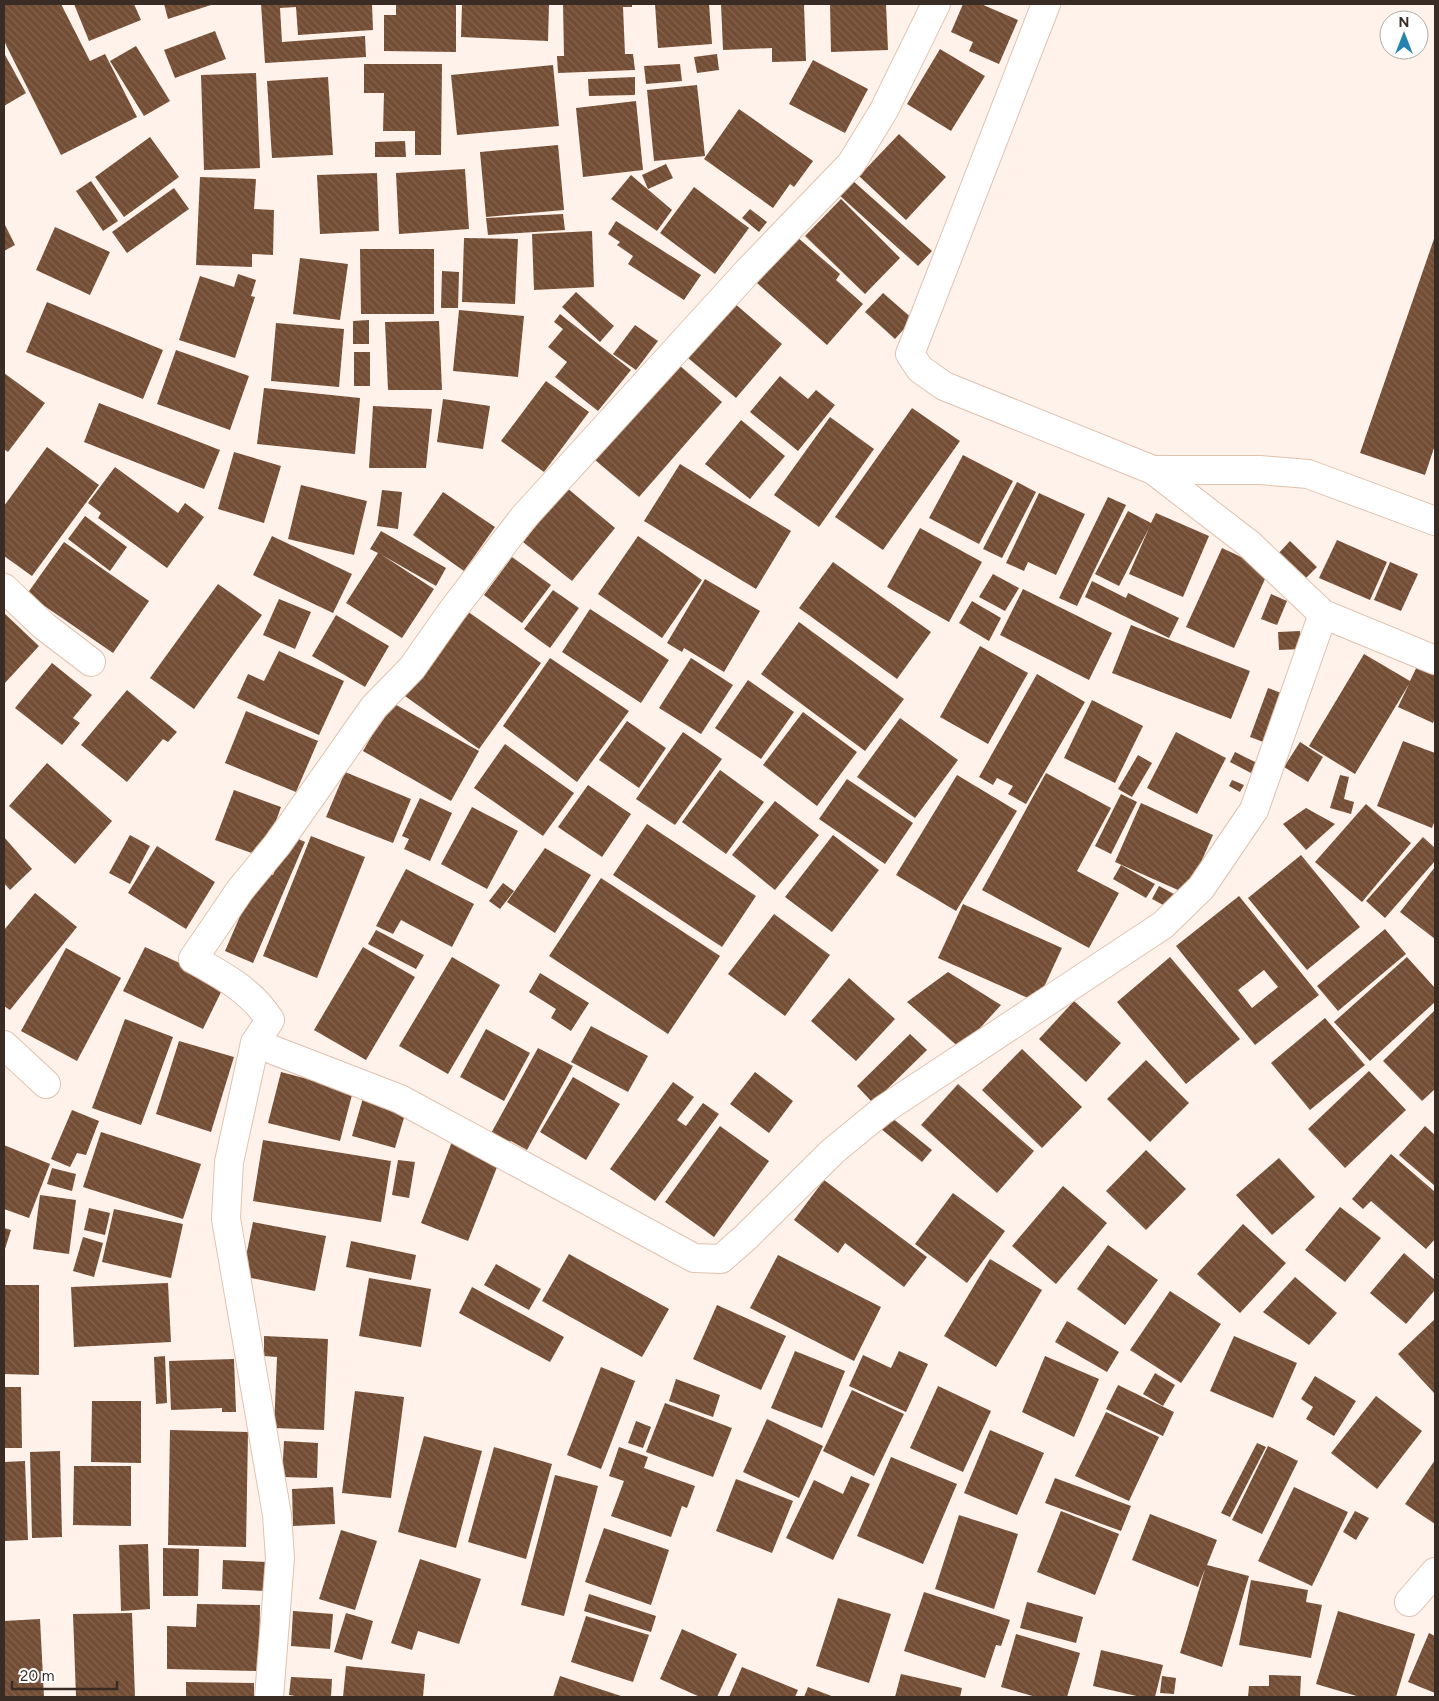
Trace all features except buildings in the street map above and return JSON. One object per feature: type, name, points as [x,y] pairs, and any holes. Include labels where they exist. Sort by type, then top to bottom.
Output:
[{"type":"street","points":[[269,1697],[280,1558],[277,1515],[226,1219],[229,1162],[255,1043],[270,1020],[261,1005],[229,980],[193,959],[240,890],[277,845],[374,707],[412,668],[452,611],[523,518],[748,271],[851,164],[884,110],[936,4]]},
{"type":"street","points":[[1046,4],[910,354],[920,369],[944,386],[1153,470],[1248,543],[1323,614],[1435,660]]},
{"type":"street","points":[[1153,470],[1260,470],[1308,474],[1435,521]]},
{"type":"street","points":[[4,588],[44,626],[91,662]]},
{"type":"street","points":[[255,1043],[400,1099],[694,1258],[722,1259],[833,1151],[882,1110],[1163,924],[1201,888],[1254,810],[1323,614]]},
{"type":"street","points":[[4,1045],[46,1084]]},
{"type":"street","points":[[1409,1602],[1435,1572]]}]
